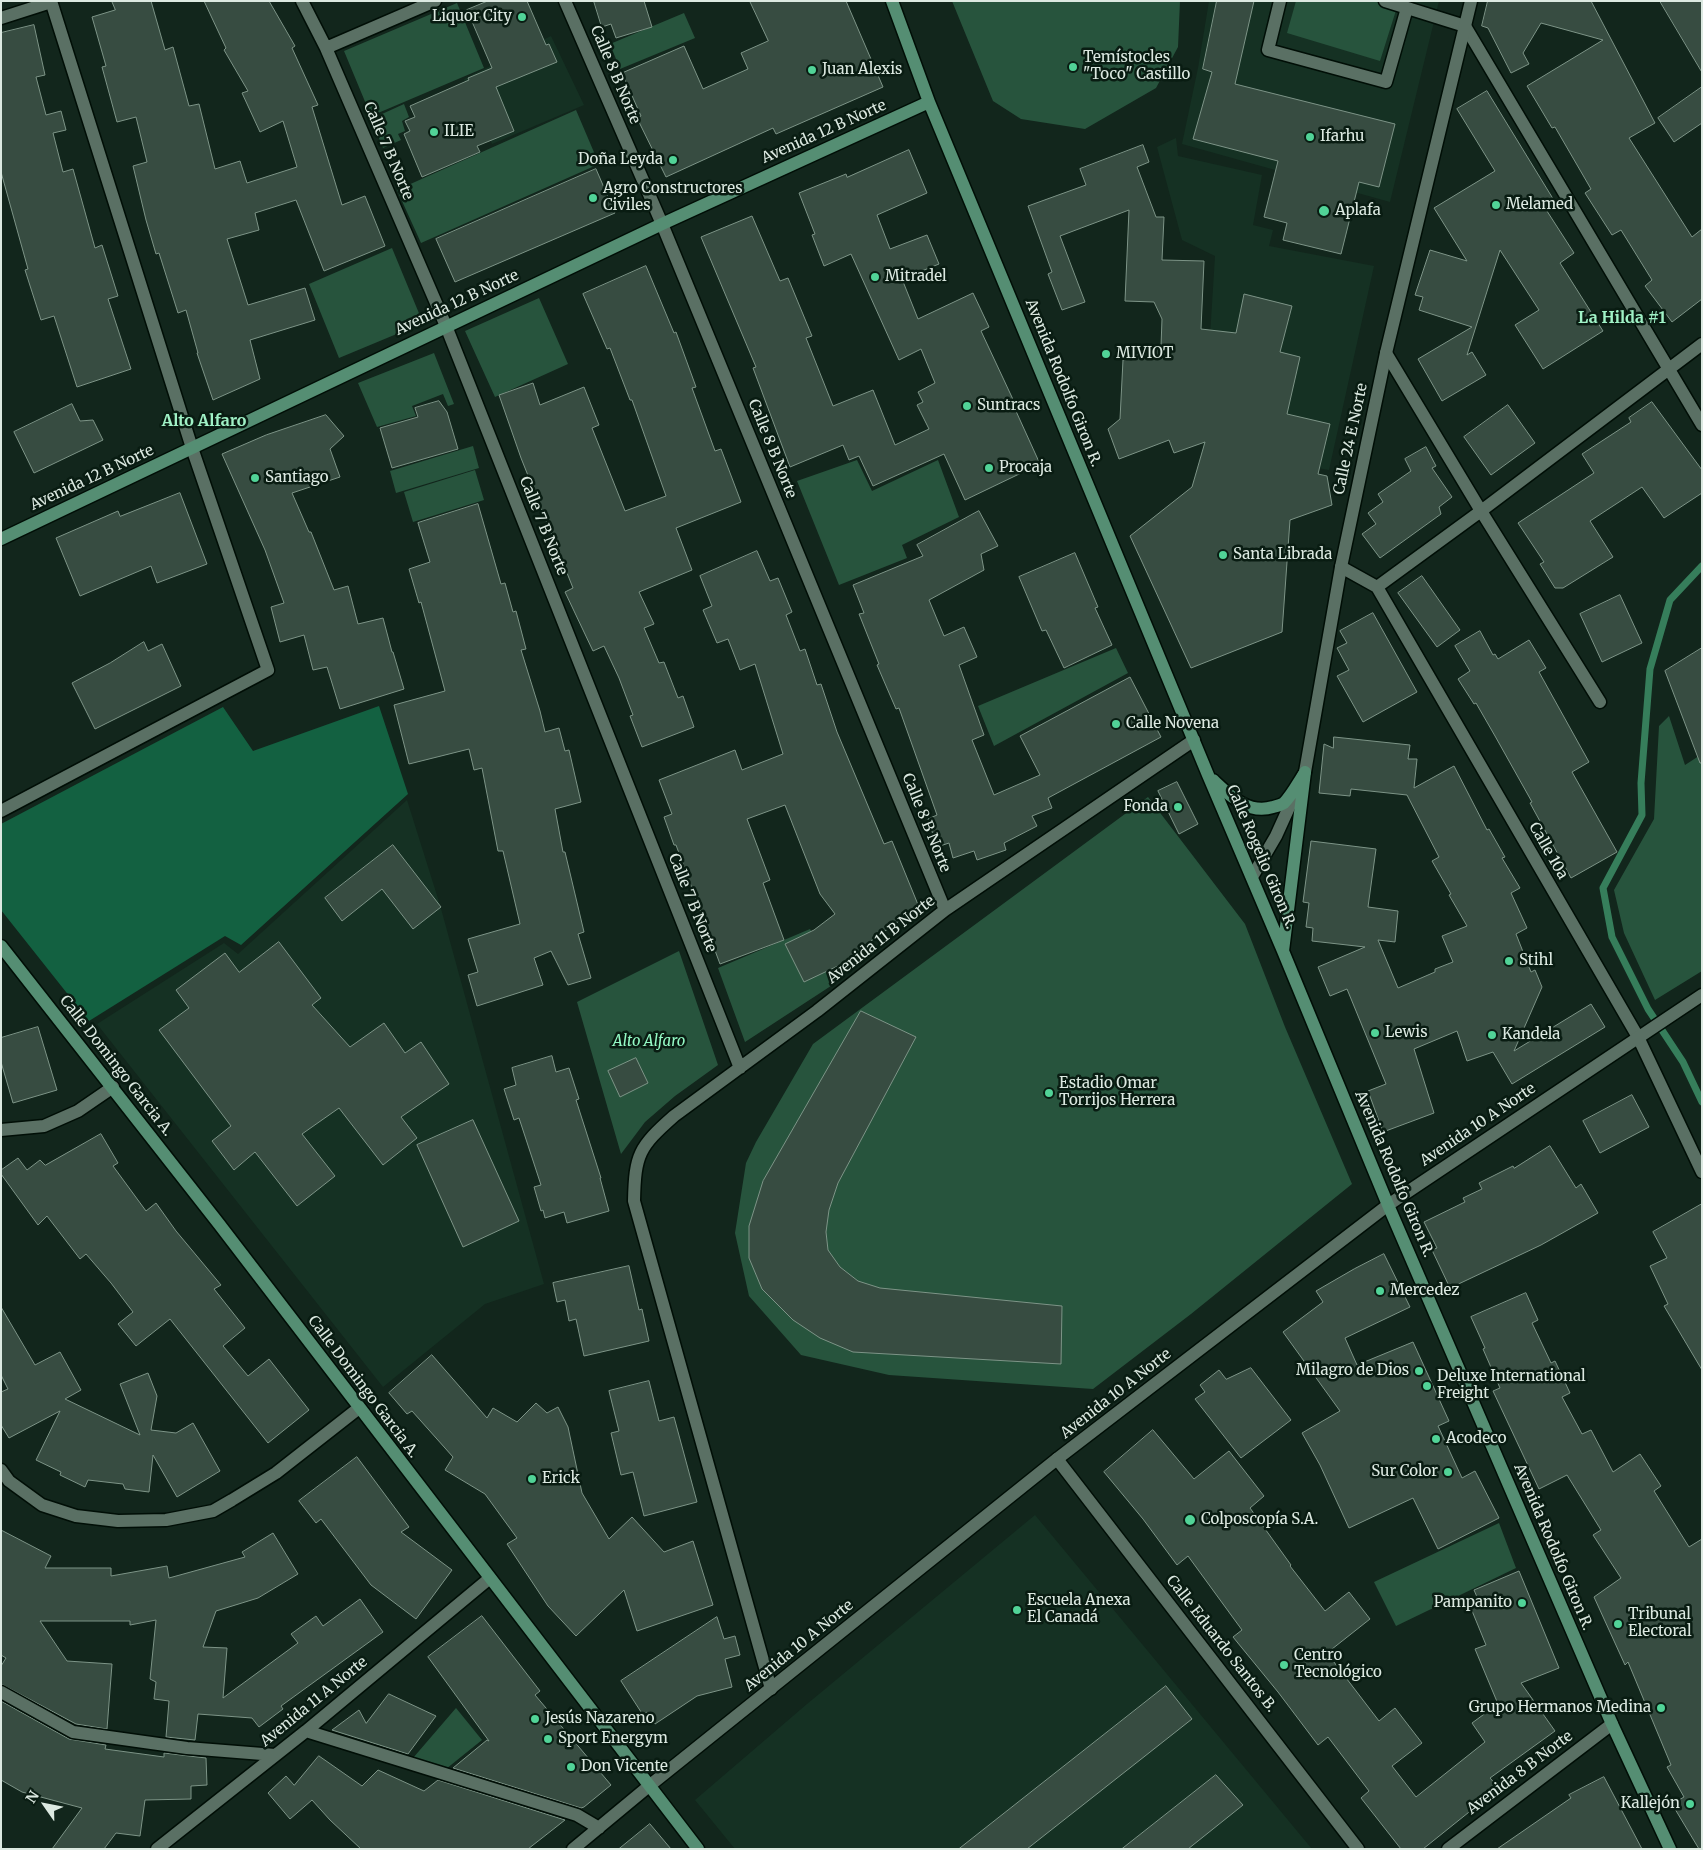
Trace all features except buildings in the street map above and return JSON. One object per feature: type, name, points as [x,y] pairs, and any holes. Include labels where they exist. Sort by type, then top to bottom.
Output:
[{"type":"main road","name":"Avenida Rodolfo Giron R.","points":[[892,1],[930,102],[1208,775]]},
{"type":"main road","name":"Avenida 12 B Norte","points":[[1,539],[662,224],[930,102]]},
{"type":"main road","points":[[1208,775],[1231,797],[1241,803],[1252,808],[1268,809],[1283,804],[1305,772]]},
{"type":"main road","points":[[1283,951],[1305,772]]},
{"type":"main road","name":"Calle Rogelio Giron R.","points":[[1208,775],[1283,951]]},
{"type":"main road","name":"Calle Domingo Garcia A.","points":[[1,946],[113,1087],[698,1849]]},
{"type":"main road","name":"Avenida Rodolfo Giron R.","points":[[1283,951],[1388,1205],[1612,1724],[1670,1849]]},
{"type":"street","name":"Calle 7 B Norte","points":[[302,1],[326,48],[446,326],[740,1068]]},
{"type":"street","points":[[326,48],[436,1]]},
{"type":"street","name":"Calle 8 B Norte","points":[[566,1],[662,224],[945,910]]},
{"type":"street","points":[[1280,1],[1268,50],[1386,82],[1407,8]]},
{"type":"street","points":[[1385,1],[1465,26],[1702,425]]},
{"type":"street","name":"Calle 24 E Norte","points":[[1252,877],[1276,836],[1305,772],[1341,567],[1386,353],[1471,1]]},
{"type":"street","points":[[1,18],[51,2],[192,448],[268,670],[1,812]]},
{"type":"street","points":[[1341,567],[1377,587],[1702,344]]},
{"type":"street","points":[[1386,353],[1481,511],[1600,702]]},
{"type":"street","name":"Calle 10a","points":[[1377,587],[1643,1034],[1702,1172]]},
{"type":"street","name":"Avenida 11 B Norte","points":[[771,1689],[634,1201],[634,1173],[640,1152],[674,1116],[817,1012],[945,910],[1194,740]]},
{"type":"street","name":"Avenida 10 A Norte","points":[[573,1849],[1057,1459],[1388,1205],[1702,995]]},
{"type":"street","points":[[1,1130],[44,1126],[78,1111],[113,1087]]},
{"type":"street","points":[[1,1470],[10,1481],[42,1505],[76,1516],[118,1521],[166,1520],[213,1511],[232,1500],[276,1473],[359,1408]]},
{"type":"street","name":"Calle Eduardo Santos B.","points":[[1057,1459],[1358,1849]]},
{"type":"street","name":"Avenida 11 A Norte","points":[[157,1849],[306,1731],[490,1578]]},
{"type":"street","points":[[1,1692],[74,1732],[187,1748],[275,1754]]},
{"type":"street","name":"Avenida 8 B Norte","points":[[1448,1849],[1612,1724]]},
{"type":"street","points":[[306,1731],[577,1815],[599,1828]]},
{"type":"shaded area","points":[[1209,1],[1439,1],[1390,202],[1182,144],[1198,68]]},
{"type":"shaded area","points":[[551,36],[584,105],[492,144],[464,79]]},
{"type":"shaded area","points":[[1176,138],[1178,156],[1262,175],[1253,225],[1273,230],[1269,246],[1374,266],[1329,470],[1203,448],[1215,256],[1182,240],[1157,147]]},
{"type":"shaded area","points":[[407,800],[440,905],[544,1284],[485,1304],[383,1387],[97,1024],[224,943],[238,954]]},
{"type":"shaded area","name":"Escuela Anexa El Canadá","points":[[1035,1515],[1312,1849],[735,1849],[695,1800],[807,1704]]},
{"type":"green space","name":"Temístocles \"Toco\" Castillo","points":[[952,1],[1180,1],[1178,47],[1156,88],[1085,129],[1021,119],[993,101]]},
{"type":"green space","points":[[1296,1],[1388,1],[1398,4],[1380,61],[1287,33]]},
{"type":"green space","points":[[457,3],[484,68],[371,116],[344,51]]},
{"type":"green space","points":[[684,13],[695,38],[620,69],[610,44]]},
{"type":"green space","points":[[404,104],[409,117],[402,121],[405,131],[398,134],[401,140],[383,148],[371,119]]},
{"type":"green space","points":[[576,110],[599,164],[421,243],[397,190]]},
{"type":"green space","points":[[392,248],[423,323],[339,358],[309,284]]},
{"type":"green space","points":[[539,298],[568,364],[495,397],[465,331]]},
{"type":"green space","points":[[434,353],[454,404],[448,406],[443,394],[412,406],[416,416],[377,427],[358,383]]},
{"type":"green space","points":[[473,446],[479,468],[396,493],[390,471]]},
{"type":"green space","points":[[857,460],[872,491],[938,460],[959,517],[902,545],[907,558],[839,585],[797,481]]},
{"type":"green space","points":[[475,470],[484,500],[413,522],[404,492]]},
{"type":"green space","points":[[1116,648],[1128,673],[994,746],[978,706]]},
{"type":"green space","points":[[379,706],[408,794],[241,945],[225,936],[89,1021],[1,910],[1,824],[223,707],[253,751]]},
{"type":"green space","points":[[1669,716],[1685,765],[1702,754],[1702,971],[1655,1000],[1624,933],[1614,890],[1654,819],[1659,726]]},
{"type":"green space","name":"Estadio Omar Torrijos Herrera","points":[[1148,797],[1245,924],[1285,1027],[1352,1184],[1191,1314],[1093,1389],[889,1375],[801,1355],[749,1296],[735,1233],[746,1163],[756,1142],[813,1044]]},
{"type":"green space","points":[[810,929],[837,982],[745,1042],[718,968]]},
{"type":"green space","name":"Alto Alfaro","points":[[679,951],[718,1065],[675,1096],[645,1122],[621,1154],[577,1002]]},
{"type":"green space","points":[[1499,1523],[1516,1568],[1396,1626],[1374,1582]]},
{"type":"green space","points":[[456,1708],[482,1740],[446,1769],[413,1758]]},
{"type":"waterway","points":[[1702,566],[1670,600],[1650,669],[1641,783],[1642,815],[1603,888],[1612,937],[1648,1009],[1683,1062],[1702,1102]]},
{"type":"place","name":"Liquor City","points":[[522,17]]},
{"type":"place","name":"Temístocles \"Toco\" Castillo","points":[[1073,67]]},
{"type":"place","name":"Juan Alexis","points":[[812,70]]},
{"type":"place","name":"ILIE","points":[[434,132]]},
{"type":"place","name":"Ifarhu","points":[[1310,137]]},
{"type":"place","name":"Doña Leyda","points":[[673,160]]},
{"type":"place","name":"Agro Constructores Civiles","points":[[593,198]]},
{"type":"place","name":"Melamed","points":[[1496,205]]},
{"type":"place","name":"Aplafa","points":[[1324,211]]},
{"type":"place","name":"Mitradel","points":[[875,277]]},
{"type":"place","name":"MIVIOT","points":[[1106,354]]},
{"type":"place","name":"Suntracs","points":[[967,406]]},
{"type":"place","name":"Procaja","points":[[989,468]]},
{"type":"place","name":"Santiago","points":[[255,478]]},
{"type":"place","name":"Santa Librada","points":[[1223,555]]},
{"type":"place","name":"Calle Novena","points":[[1116,724]]},
{"type":"place","name":"Fonda","points":[[1178,807]]},
{"type":"place","name":"Stihl","points":[[1509,961]]},
{"type":"place","name":"Lewis","points":[[1375,1033]]},
{"type":"place","name":"Kandela","points":[[1492,1035]]},
{"type":"place","name":"Estadio Omar Torrijos Herrera","points":[[1049,1093]]},
{"type":"place","name":"Mercedez","points":[[1380,1291]]},
{"type":"place","name":"Milagro de Dios","points":[[1419,1371]]},
{"type":"place","name":"Deluxe International Freight","points":[[1427,1386]]},
{"type":"place","name":"Acodeco","points":[[1436,1439]]},
{"type":"place","name":"Sur Color","points":[[1448,1472]]},
{"type":"place","name":"Erick","points":[[532,1479]]},
{"type":"place","name":"Colposcopía S.A.","points":[[1190,1520]]},
{"type":"place","name":"Pampanito","points":[[1522,1603]]},
{"type":"place","name":"Escuela Anexa El Canadá","points":[[1017,1610]]},
{"type":"place","name":"Tribunal Electoral","points":[[1618,1624]]},
{"type":"place","name":"Centro Tecnológico","points":[[1284,1665]]},
{"type":"place","name":"Grupo Hermanos Medina","points":[[1661,1708]]},
{"type":"place","name":"Jesús Nazareno","points":[[535,1719]]},
{"type":"place","name":"Sport Energym","points":[[548,1739]]},
{"type":"place","name":"Don Vicente","points":[[571,1767]]},
{"type":"place","name":"Kallejón","points":[[1690,1804]]},
{"type":"district","name":"La Hilda #1","points":[[1622,318]]},
{"type":"district","name":"Alto Alfaro","points":[[204,421]]}]
